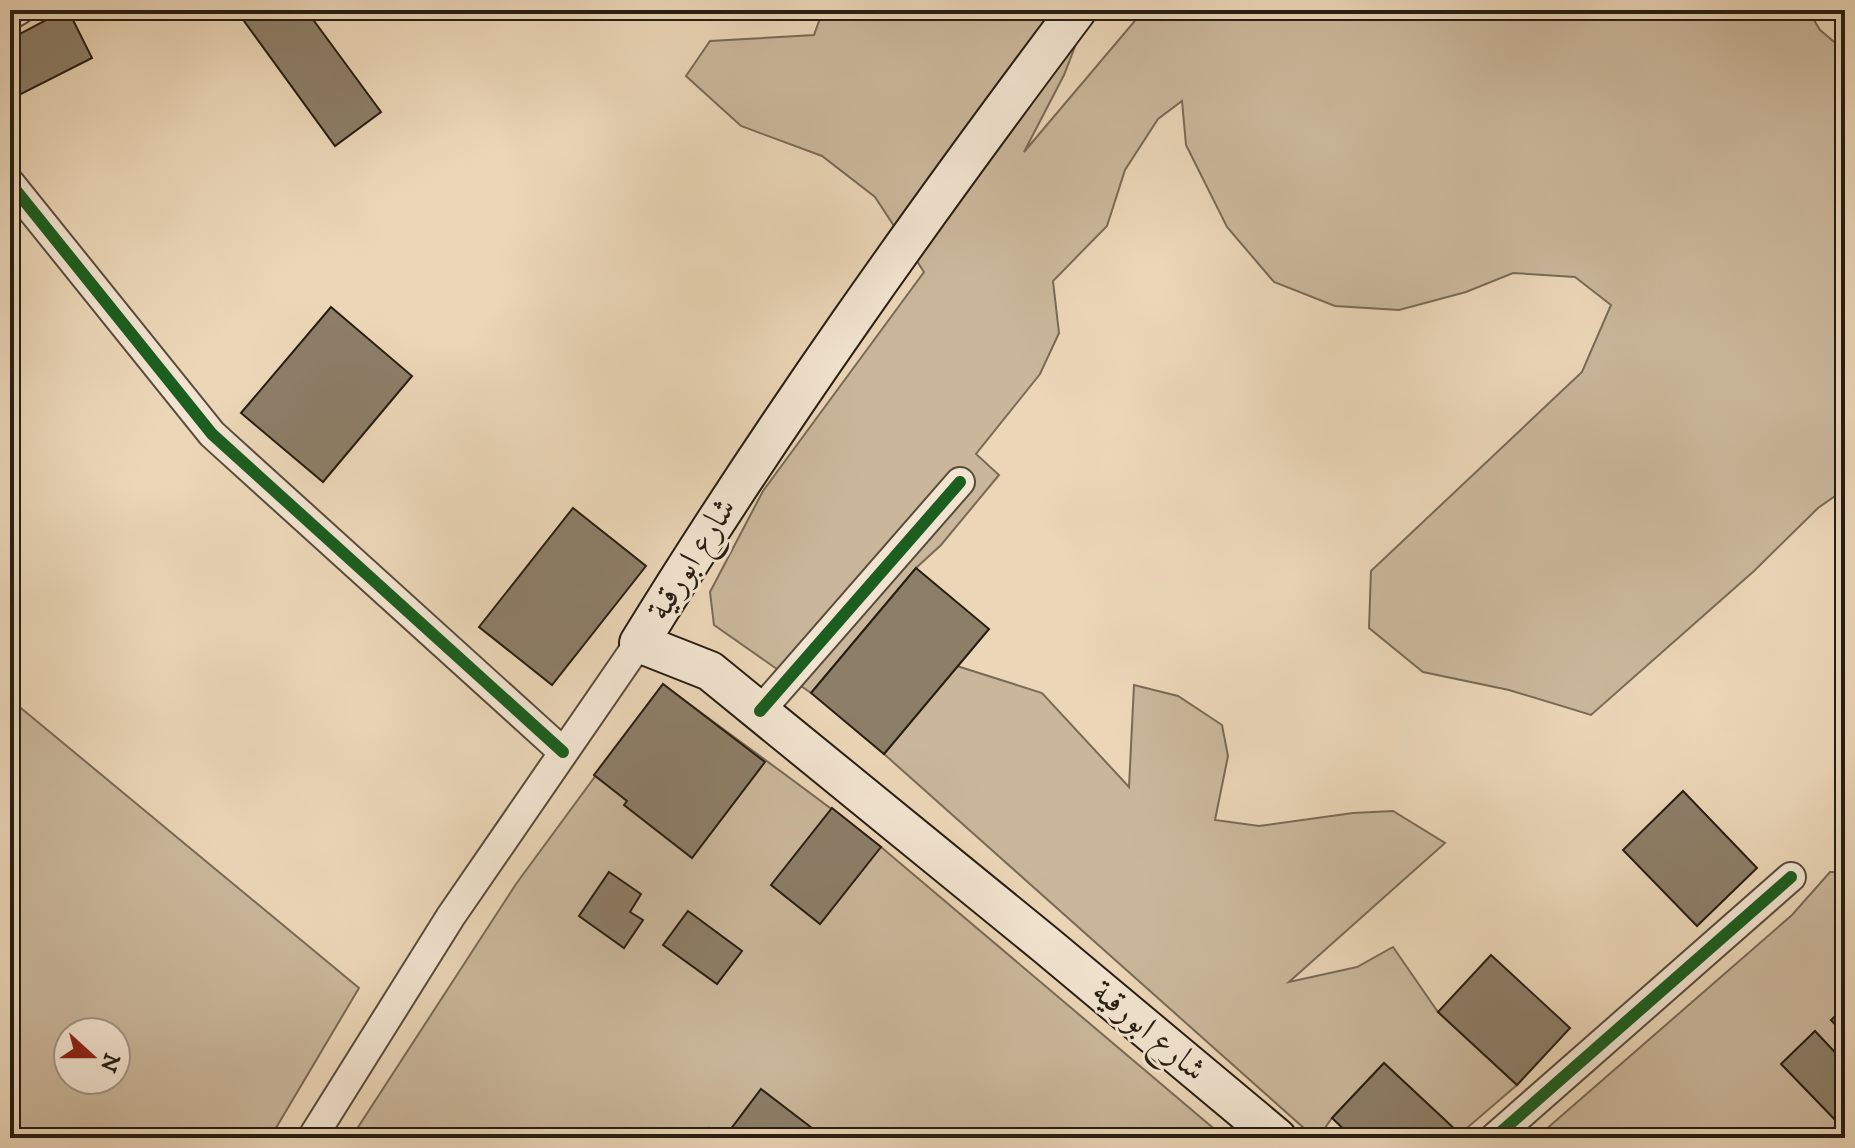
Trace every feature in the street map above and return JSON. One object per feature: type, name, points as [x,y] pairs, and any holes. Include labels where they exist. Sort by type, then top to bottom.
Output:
[{"type":"main road","name":"شارع ابورقية","points":[[1077,10],[972,151],[717,516],[639,643],[710,671],[1277,1138]]},
{"type":"street","points":[[10,15],[19,10]]},
{"type":"street","points":[[10,183],[212,434],[563,752]]},
{"type":"street","points":[[760,711],[960,482]]},
{"type":"street","points":[[312,1138],[451,916],[639,643]]},
{"type":"street","points":[[1494,1138],[1791,877]]},
{"type":"shaded area","points":[[823,10],[1089,10],[1064,75],[1024,152],[1144,10],[1808,10],[1820,30],[1845,51],[1845,489],[1818,508],[1754,571],[1591,715],[1509,690],[1423,672],[1369,628],[1371,571],[1582,372],[1611,305],[1575,277],[1513,273],[1466,292],[1399,310],[1335,306],[1274,282],[1227,227],[1186,145],[1182,101],[1158,119],[1125,170],[1107,226],[1053,281],[1059,333],[1040,374],[976,454],[999,475],[811,693],[714,625],[710,592],[763,491],[924,272],[875,197],[822,156],[741,126],[686,76],[710,41],[814,35]]},
{"type":"shaded area","points":[[957,666],[1042,693],[1129,787],[1134,685],[1178,696],[1222,725],[1228,756],[1215,820],[1259,826],[1353,813],[1393,811],[1445,843],[1289,982],[1357,967],[1393,947],[1438,1012],[1517,1085],[1460,1134],[1384,1063],[1315,1138],[884,754]]},
{"type":"shaded area","points":[[663,684],[881,847],[1225,1138],[722,1138],[709,1129],[702,1138],[351,1138],[516,884]]},
{"type":"shaded area","points":[[10,699],[359,988],[270,1138],[10,1138]]},
{"type":"shaded area","points":[[1830,872],[1845,872],[1845,1138],[1536,1138],[1792,915]]},
{"type":"building","points":[[68,10],[92,58],[19,95],[10,78],[10,39]]},
{"type":"building","points":[[236,10],[306,10],[381,112],[335,146]]},
{"type":"building","points":[[331,307],[412,376],[323,482],[241,413]]},
{"type":"building","points":[[573,508],[646,566],[552,685],[479,627]]},
{"type":"building","points":[[916,568],[989,629],[884,754],[811,693]]},
{"type":"building","points":[[663,684],[765,762],[692,858],[624,805],[627,801],[594,775]]},
{"type":"building","points":[[1683,791],[1757,868],[1697,926],[1623,850]]},
{"type":"building","points":[[832,808],[881,847],[820,924],[771,885]]},
{"type":"building","points":[[609,872],[641,894],[630,912],[643,920],[624,948],[579,916]]},
{"type":"building","points":[[688,911],[742,951],[717,984],[663,945]]},
{"type":"building","points":[[1491,955],[1570,1028],[1517,1085],[1438,1012]]},
{"type":"building","points":[[1845,1007],[1845,1035],[1831,1020]]},
{"type":"building","points":[[1815,1031],[1845,1063],[1843,1128],[1781,1064]]},
{"type":"building","points":[[1384,1063],[1460,1134],[1456,1138],[1353,1138],[1332,1118]]},
{"type":"building","points":[[761,1089],[825,1138],[724,1138]]},
{"type":"building","points":[[709,1128],[722,1138],[702,1138]]},
{"type":"cycle path","points":[[10,183],[212,434],[563,752]]},
{"type":"cycle path","points":[[760,711],[960,482]]},
{"type":"cycle path","points":[[1494,1138],[1791,877]]}]
